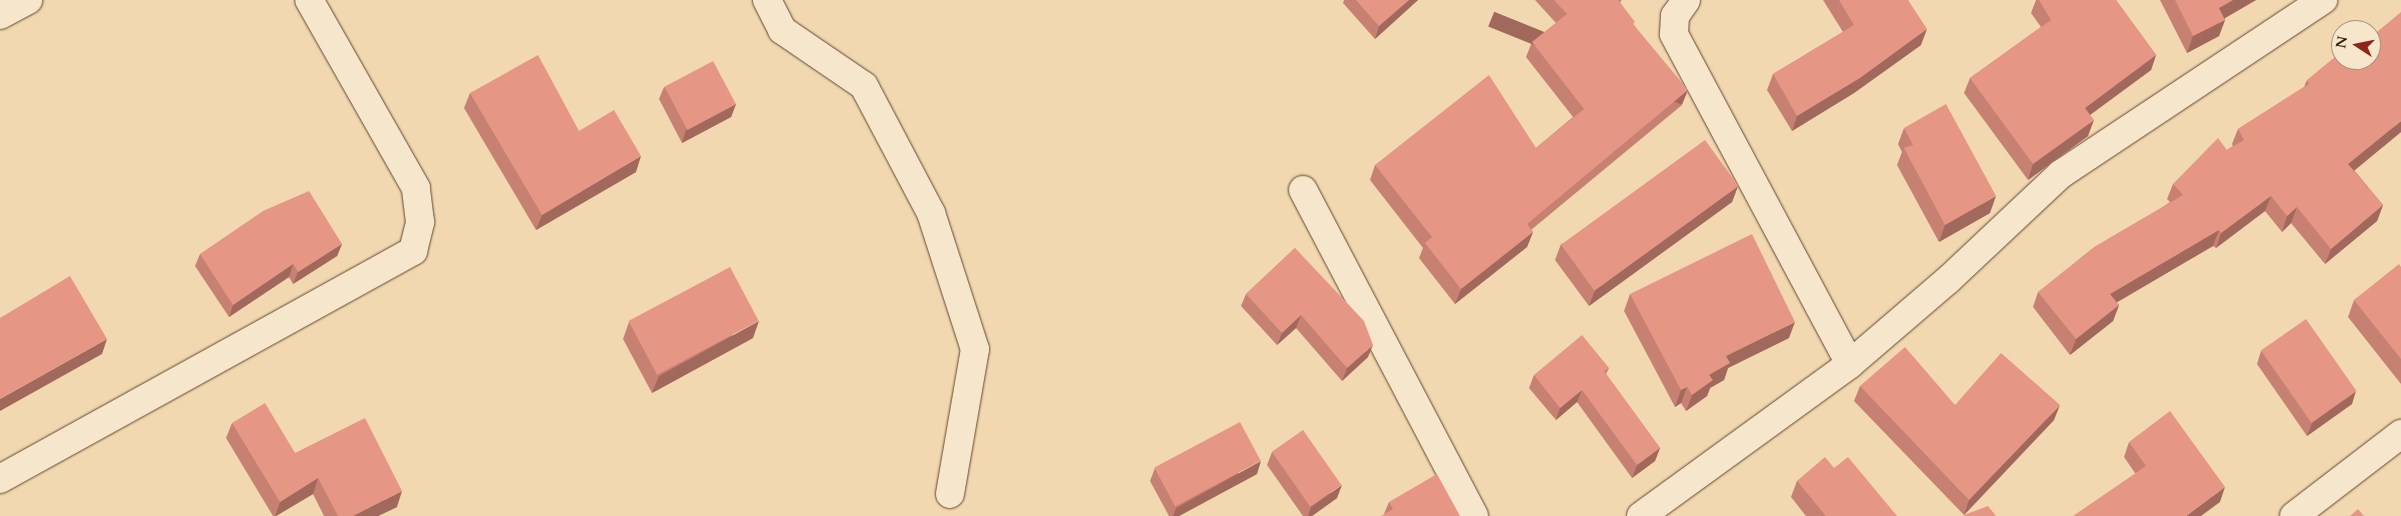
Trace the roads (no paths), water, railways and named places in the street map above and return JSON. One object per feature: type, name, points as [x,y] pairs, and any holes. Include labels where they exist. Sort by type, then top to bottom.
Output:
[{"type":"street","points":[[0,15],[28,0]]},
{"type":"street","points":[[0,479],[412,251],[420,222],[416,188],[309,0]]},
{"type":"street","points":[[767,0],[782,30],[864,86],[931,214],[975,349],[950,494]]},
{"type":"street","points":[[1686,0],[1675,16],[1674,34],[1850,364]]},
{"type":"street","points":[[1641,516],[1850,364],[1948,280],[2061,174],[2323,0]]},
{"type":"street","points":[[1303,190],[1474,516]]},
{"type":"street","points":[[2294,516],[2401,434]]}]
